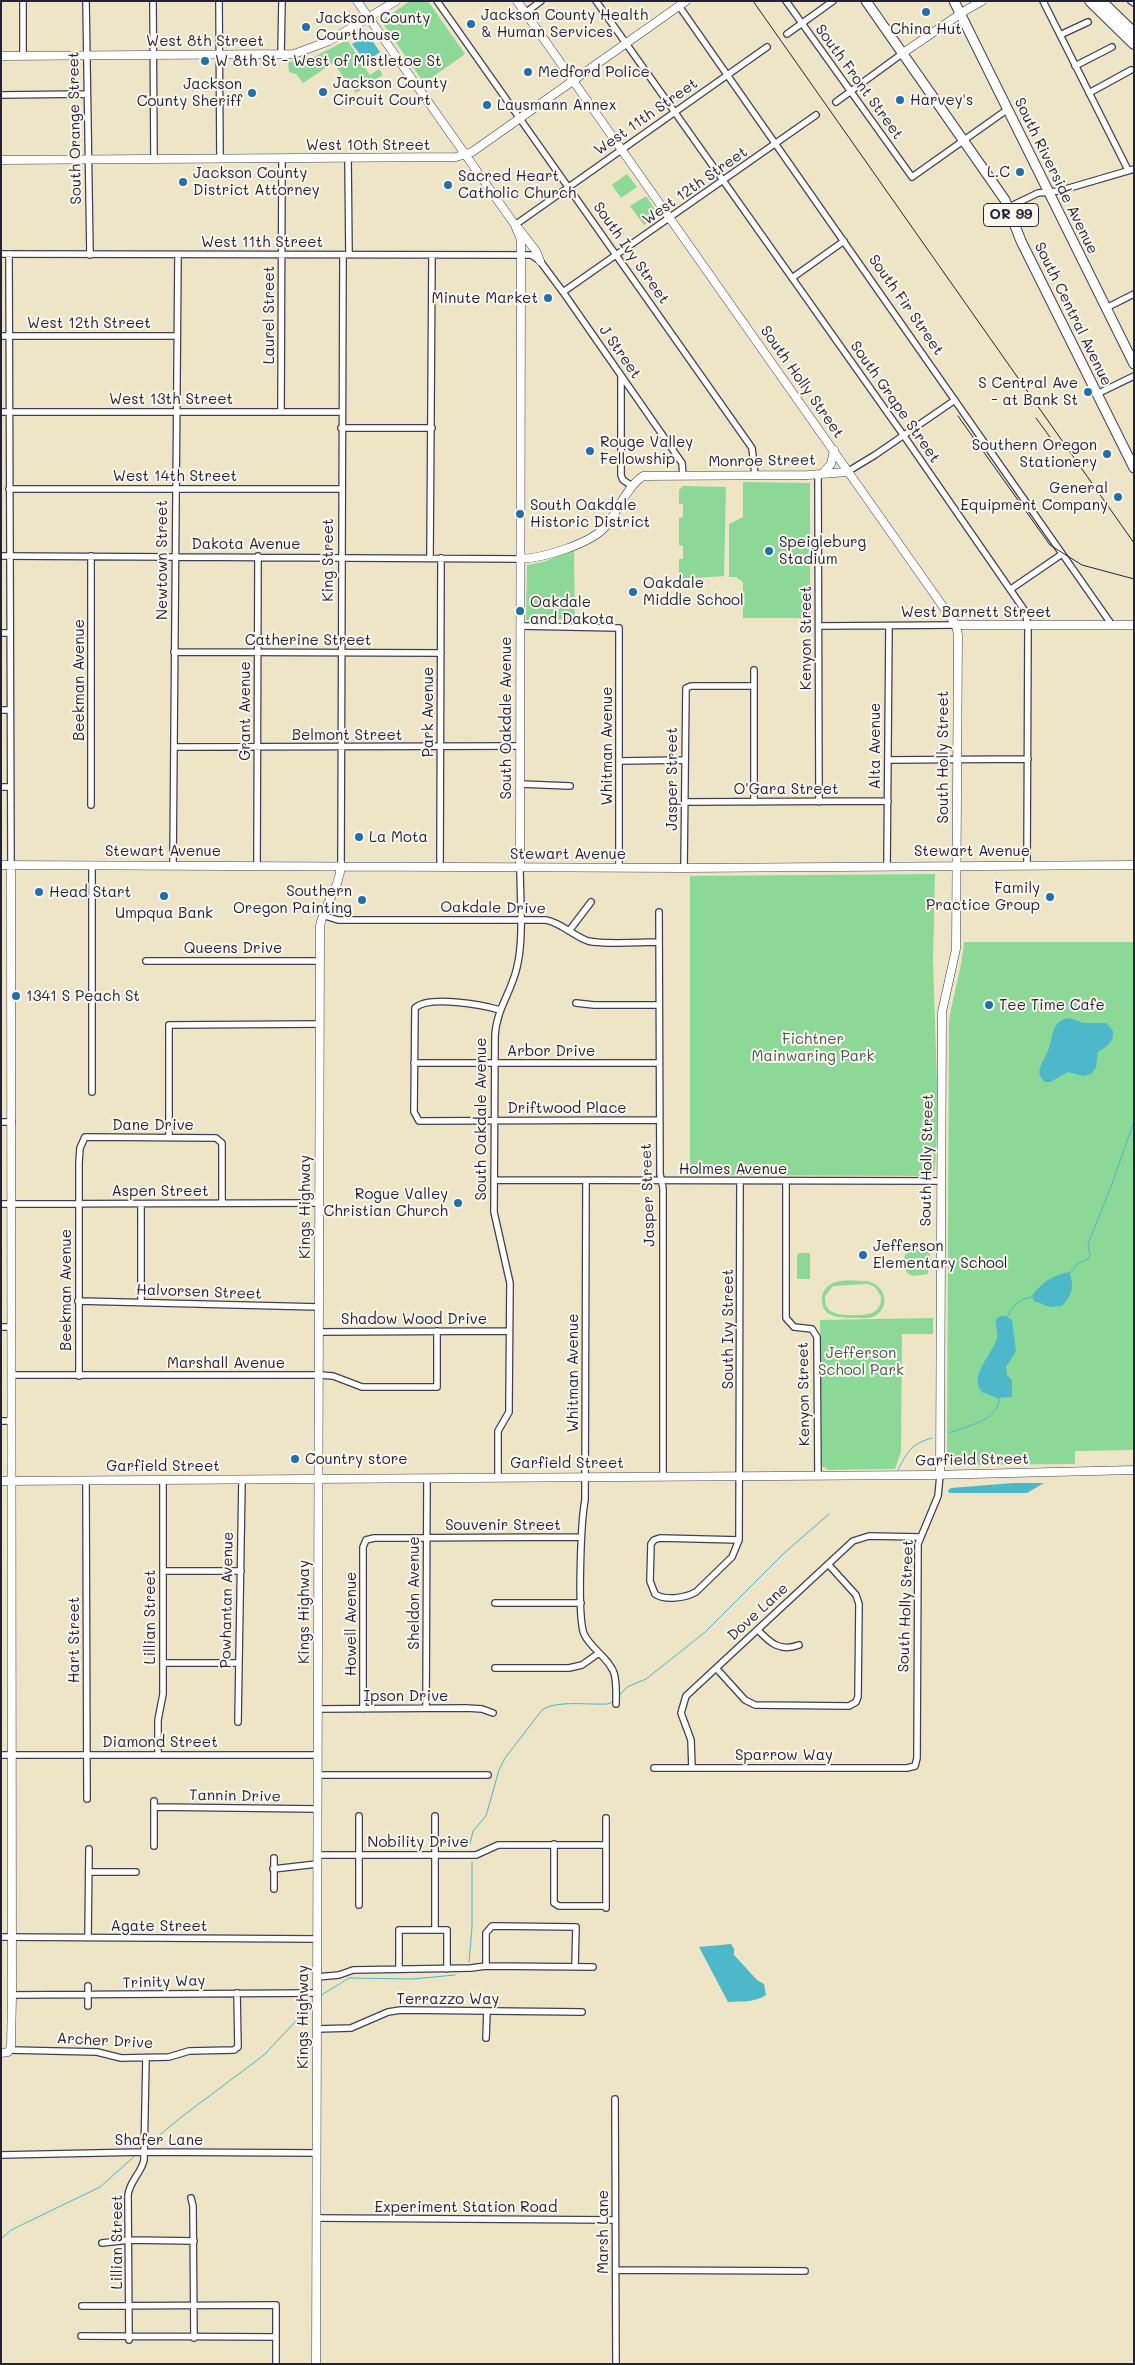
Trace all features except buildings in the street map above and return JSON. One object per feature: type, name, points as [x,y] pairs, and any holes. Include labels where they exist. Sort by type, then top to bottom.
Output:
[{"type":"highway","points":[[1090,1],[1134,44]]},
{"type":"highway","points":[[1101,1],[1134,33]]},
{"type":"main road","name":"South Central Avenue","points":[[866,1],[1008,208],[1022,241],[1134,468]]},
{"type":"main road","name":"South Riverside Avenue","points":[[954,1],[1134,364]]},
{"type":"street","points":[[23,1],[23,56]]},
{"type":"street","name":"South Orange Street","points":[[86,1],[90,254]]},
{"type":"street","points":[[152,1],[154,159]]},
{"type":"street","points":[[219,1],[220,158]]},
{"type":"street","points":[[281,54],[282,1]]},
{"type":"street","name":"South Oakdale Avenue","points":[[357,1],[515,225],[521,240],[519,961],[495,1028],[494,1063],[494,1222],[506,1260],[510,1283],[509,1412],[498,1431],[498,1477]]},
{"type":"street","name":"West 8th Street","points":[[1,56],[281,54],[307,51],[369,18],[396,1]]},
{"type":"street","name":"South Ivy Street","points":[[437,1],[752,448],[755,475]]},
{"type":"street","name":"South Holly Street","points":[[517,1],[956,625],[958,635],[956,949],[942,1012],[940,1475],[938,1496],[919,1538],[917,1758],[914,1766]]},
{"type":"street","points":[[524,12],[541,1]]},
{"type":"street","name":"South Grape Street","points":[[596,1],[722,182],[904,436],[1025,611],[1028,626],[1028,865]]},
{"type":"street","name":"West 10th Street","points":[[1,160],[449,158],[465,155],[626,45],[678,4],[686,1]]},
{"type":"street","name":"South Front Street","points":[[786,1],[912,177],[963,140]]},
{"type":"street","points":[[786,34],[833,1]]},
{"type":"street","points":[[836,102],[903,53],[961,13],[982,1]]},
{"type":"street","points":[[1008,208],[1038,193],[1059,191],[1131,170],[1089,93],[1043,1]]},
{"type":"street","name":"South Fir Street","points":[[678,4],[1112,625]]},
{"type":"street","points":[[1060,35],[1088,22]]},
{"type":"street","name":"West 11th Street","points":[[515,225],[767,47]]},
{"type":"street","points":[[1075,66],[1112,47]]},
{"type":"street","points":[[1089,93],[1131,70]]},
{"type":"street","points":[[1,95],[87,94]]},
{"type":"street","points":[[963,140],[1008,109]]},
{"type":"street","name":"West 12th Street","points":[[563,292],[816,115]]},
{"type":"street","name":"Laurel Street","points":[[281,412],[282,159]]},
{"type":"street","name":"King Street","points":[[341,865],[341,428],[348,159]]},
{"type":"street","points":[[515,225],[527,238],[540,261]]},
{"type":"street","points":[[792,278],[844,241]]},
{"type":"street","name":"West 11th Street","points":[[1,254],[522,255]]},
{"type":"street","points":[[9,254],[13,1481],[12,1996],[10,2050]]},
{"type":"street","name":"Newtown Street","points":[[173,865],[178,255]]},
{"type":"street","points":[[430,557],[432,255]]},
{"type":"street","points":[[522,255],[531,255],[540,261]]},
{"type":"street","name":"J Street","points":[[540,261],[682,463],[683,476]]},
{"type":"street","points":[[1106,308],[1134,294]]},
{"type":"street","name":"West 12th Street","points":[[1,336],[177,336]]},
{"type":"street","points":[[520,559],[542,556],[593,537],[606,526],[632,486],[623,480],[621,475],[621,376]]},
{"type":"street","points":[[1097,394],[1134,376]]},
{"type":"street","name":"Monroe Street","points":[[632,486],[638,480],[648,475],[755,475],[848,472],[955,400]]},
{"type":"street","name":"West 13th Street","points":[[1,412],[342,412]]},
{"type":"street","points":[[341,428],[432,428]]},
{"type":"street","points":[[820,474],[831,464],[834,450]]},
{"type":"street","name":"Kenyon Street","points":[[819,802],[820,474]]},
{"type":"street","name":"West 14th Street","points":[[9,488],[341,489]]},
{"type":"street","points":[[1011,589],[1062,554]]},
{"type":"street","name":"Dakota Avenue","points":[[1,556],[520,559]]},
{"type":"street","name":"Beekman Avenue","points":[[91,556],[91,805]]},
{"type":"street","name":"Grant Avenue","points":[[257,865],[258,556]]},
{"type":"street","name":"Park Avenue","points":[[440,866],[441,558]]},
{"type":"street","name":"West Barnett Street","points":[[819,626],[1134,625]]},
{"type":"street","name":"Whitman Avenue","points":[[520,626],[616,627],[620,631],[620,868]]},
{"type":"street","name":"Alta Avenue","points":[[887,866],[889,626]]},
{"type":"street","points":[[1,634],[9,634]]},
{"type":"street","name":"Catherine Street","points":[[174,652],[440,653]]},
{"type":"street","points":[[754,670],[754,802]]},
{"type":"street","name":"Jasper Street","points":[[684,868],[685,691],[691,686],[754,686]]},
{"type":"street","points":[[1,710],[10,710]]},
{"type":"street","name":"Belmont Street","points":[[174,747],[440,748],[520,746]]},
{"type":"street","points":[[888,760],[1028,759]]},
{"type":"street","points":[[620,761],[685,760]]},
{"type":"street","points":[[520,784],[570,786]]},
{"type":"street","points":[[1,787],[10,787]]},
{"type":"street","name":"O'Gara Street","points":[[685,802],[888,801]]},
{"type":"street","name":"Stewart Avenue","points":[[1,865],[684,868],[1134,865]]},
{"type":"street","points":[[92,865],[92,1092]]},
{"type":"street","name":"Kings Highway","points":[[316,2364],[316,1809],[318,1775],[320,961],[322,915],[338,884],[341,865]]},
{"type":"street","points":[[569,931],[591,902]]},
{"type":"street","name":"Jasper Street","points":[[659,912],[658,1005],[663,1477]]},
{"type":"street","name":"Oakdale Drive","points":[[322,915],[338,920],[550,921],[592,942],[659,942]]},
{"type":"street","name":"Queens Drive","points":[[146,961],[320,961]]},
{"type":"street","points":[[576,1002],[594,1005],[658,1005]]},
{"type":"street","points":[[414,1063],[414,1013],[418,1006],[425,1003],[470,1003],[500,1010]]},
{"type":"street","points":[[170,1137],[169,1025],[319,1024]]},
{"type":"street","name":"Arbor Drive","points":[[414,1063],[659,1063]]},
{"type":"street","name":"Driftwood Place","points":[[414,1063],[414,1112],[416,1118],[422,1122],[659,1120]]},
{"type":"street","points":[[1,1122],[12,1122]]},
{"type":"street","name":"Beekman Avenue","points":[[80,1376],[78,1301],[79,1154],[85,1137]]},
{"type":"street","name":"Dane Drive","points":[[85,1137],[215,1137],[222,1143],[222,1203]]},
{"type":"street","name":"Holmes Avenue","points":[[494,1180],[941,1181]]},
{"type":"street","name":"Whitman Avenue","points":[[586,1181],[585,1476],[581,1537],[581,1603],[583,1631],[598,1653],[614,1671],[616,1704]]},
{"type":"street","name":"South Ivy Street","points":[[739,1540],[740,1181]]},
{"type":"street","name":"Kenyon Street","points":[[786,1181],[786,1318],[794,1326],[812,1330],[817,1337],[818,1476]]},
{"type":"street","name":"Aspen Street","points":[[1,1204],[319,1203]]},
{"type":"street","points":[[141,1204],[141,1302]]},
{"type":"street","name":"Halvorsen Street","points":[[78,1301],[141,1302],[173,1305],[319,1307]]},
{"type":"street","points":[[1,1327],[12,1327]]},
{"type":"street","name":"Marshall Avenue","points":[[12,1375],[319,1375],[333,1376],[362,1387],[437,1387],[437,1331]]},
{"type":"street","name":"Shadow Wood Drive","points":[[319,1332],[509,1331]]},
{"type":"street","points":[[1,1421],[12,1421]]},
{"type":"street","name":"Garfield Street","points":[[1,1480],[940,1475],[1134,1470]]},
{"type":"street","name":"Sheldon Avenue","points":[[426,1708],[427,1478]]},
{"type":"street","name":"Hart Street","points":[[86,1480],[86,1799]]},
{"type":"street","name":"Lillian Street","points":[[158,1754],[159,1714],[163,1694],[163,1480]]},
{"type":"street","name":"Powhantan Avenue","points":[[238,1722],[242,1480]]},
{"type":"street","name":"Dove Lane","points":[[692,1768],[692,1746],[681,1713],[686,1696],[828,1564],[860,1538],[912,1536],[919,1538]]},
{"type":"street","name":"Souvenir Street","points":[[366,1540],[374,1538],[581,1537]]},
{"type":"street","name":"Howell Avenue","points":[[363,1709],[363,1547],[366,1540]]},
{"type":"street","points":[[654,1540],[739,1540],[732,1557],[693,1594],[667,1598],[652,1592],[650,1548],[654,1540]]},
{"type":"street","points":[[716,1668],[745,1700],[754,1705],[849,1706],[855,1703],[858,1697],[859,1604],[856,1595],[828,1564]]},
{"type":"street","points":[[163,1571],[241,1571]]},
{"type":"street","points":[[495,1603],[581,1603]]},
{"type":"street","points":[[758,1630],[771,1644],[778,1647],[792,1648],[799,1646]]},
{"type":"street","points":[[495,1668],[569,1668],[582,1665],[598,1653]]},
{"type":"street","points":[[163,1663],[238,1663]]},
{"type":"street","name":"Ipson Drive","points":[[318,1709],[482,1709],[492,1713]]},
{"type":"street","name":"Diamond Street","points":[[1,1755],[318,1755]]},
{"type":"street","name":"Sparrow Way","points":[[654,1768],[907,1768],[914,1766]]},
{"type":"street","points":[[318,1775],[488,1774]]},
{"type":"street","name":"Tannin Drive","points":[[154,1846],[154,1804],[316,1809]]},
{"type":"street","points":[[359,1816],[359,1905]]},
{"type":"street","points":[[435,1816],[435,1929]]},
{"type":"street","points":[[554,1844],[554,1903],[559,1906],[606,1908],[606,1818]]},
{"type":"street","name":"Nobility Drive","points":[[317,1854],[476,1855],[494,1846],[504,1844],[606,1845]]},
{"type":"street","points":[[88,1938],[89,1849]]},
{"type":"street","points":[[274,1858],[274,1889]]},
{"type":"street","points":[[274,1868],[317,1864]]},
{"type":"street","points":[[89,1872],[136,1872]]},
{"type":"street","points":[[486,1966],[486,1933],[492,1926],[576,1927],[575,1967]]},
{"type":"street","points":[[399,1969],[399,1930],[435,1929],[447,1930],[447,1969]]},
{"type":"street","name":"Agate Street","points":[[1,1938],[317,1938]]},
{"type":"street","points":[[317,1977],[339,1975],[353,1970],[447,1969],[486,1966],[593,1967]]},
{"type":"street","points":[[88,1986],[88,2006]]},
{"type":"street","name":"Archer Drive","points":[[1,2054],[10,2050],[97,2052],[121,2058],[146,2058],[170,2057],[189,2051],[237,2049],[237,1993]]},
{"type":"street","name":"Trinity Way","points":[[12,1996],[317,1993]]},
{"type":"street","name":"Terrazzo Way","points":[[317,2029],[351,2028],[388,2012],[400,2010],[582,2012]]},
{"type":"street","points":[[486,2011],[486,2038]]},
{"type":"street","name":"Lillian Street","points":[[129,2338],[129,2189],[131,2182],[142,2167],[144,2152],[146,2058]]},
{"type":"street","name":"Marsh Lane","points":[[615,2099],[616,2364]]},
{"type":"street","name":"Shafer Lane","points":[[1,2155],[144,2152],[317,2153]]},
{"type":"street","points":[[191,2198],[194,2241],[194,2339]]},
{"type":"street","name":"Experiment Station Road","points":[[317,2218],[615,2220]]},
{"type":"street","points":[[102,2242],[129,2240],[194,2241]]},
{"type":"street","points":[[616,2270],[805,2271]]},
{"type":"street","points":[[82,2306],[276,2305],[276,2364]]},
{"type":"street","points":[[81,2336],[194,2339],[276,2337]]},
{"type":"green space","points":[[410,1],[428,1],[465,54],[424,83],[381,21]]},
{"type":"green space","points":[[347,40],[370,75],[379,69],[383,75],[356,93],[333,63],[303,83],[296,74],[289,72],[288,62],[312,58]]},
{"type":"green space","points":[[627,174],[637,187],[621,198],[612,185]]},
{"type":"green space","points":[[646,196],[659,215],[644,225],[630,206]]},
{"type":"green space","name":"Speigleburg Stadium","points":[[743,482],[810,483],[810,618],[743,618],[743,582],[736,577],[729,577],[729,524],[743,517]]},
{"type":"green space","points":[[683,486],[726,487],[724,576],[679,579],[679,559],[683,559],[683,546],[679,545],[679,518],[683,517],[683,504],[679,504],[679,490]]},
{"type":"green space","points":[[574,550],[575,619],[526,620],[527,565],[543,562]]},
{"type":"green space","name":"Fichtner Mainwaring Park","points":[[935,874],[933,961],[938,1112],[935,1169],[933,1174],[928,1176],[690,1175],[690,876]]},
{"type":"green space","points":[[964,942],[1134,942],[1134,1450],[1075,1451],[1075,1464],[955,1465],[947,1461],[949,1021]]},
{"type":"green space","points":[[910,1248],[926,1249],[930,1253],[928,1274],[914,1276],[908,1274],[903,1261],[905,1254]]},
{"type":"green space","points":[[799,1253],[810,1253],[810,1279],[797,1279],[797,1256]]},
{"type":"green space","points":[[847,1280],[867,1281],[878,1286],[884,1296],[883,1307],[875,1316],[870,1318],[837,1317],[827,1313],[824,1309],[822,1296],[829,1285]],"holes":[[[868,1284],[875,1287],[881,1296],[881,1302],[873,1313],[863,1315],[837,1314],[829,1310],[825,1302],[825,1296],[833,1286]]]},
{"type":"green space","name":"Jefferson School Park","points":[[933,1318],[933,1334],[902,1334],[901,1452],[895,1469],[828,1470],[822,1466],[820,1320]]},
{"type":"water","points":[[368,35],[380,52],[366,62],[352,44]]},
{"type":"water","points":[[1069,1018],[1084,1023],[1106,1023],[1113,1031],[1112,1038],[1109,1044],[1098,1052],[1096,1067],[1091,1074],[1083,1076],[1068,1072],[1050,1082],[1045,1082],[1041,1079],[1039,1072],[1049,1048],[1053,1031],[1058,1023]]},
{"type":"water","points":[[1069,1272],[1072,1290],[1062,1306],[1050,1307],[1034,1301],[1032,1296],[1044,1283],[1057,1275]]},
{"type":"water","points":[[1001,1316],[1012,1320],[1016,1351],[1006,1367],[1007,1375],[1012,1380],[1012,1397],[997,1398],[982,1392],[978,1386],[978,1379],[983,1365],[995,1344],[997,1338],[996,1319]]},
{"type":"water","points":[[1013,1483],[1044,1483],[1027,1493],[949,1493],[948,1490],[951,1488]]},
{"type":"water","points":[[731,1944],[734,1949],[734,1955],[757,1980],[764,1984],[766,1995],[752,2000],[728,2002],[699,1947]]},
{"type":"waterway","points":[[1069,1275],[1077,1264],[1088,1259],[1090,1255],[1088,1244],[1134,1121]]},
{"type":"waterway","points":[[1007,1317],[1016,1304],[1023,1299],[1032,1297]]},
{"type":"waterway","points":[[949,1433],[988,1417],[998,1405],[999,1397]]},
{"type":"waterway","points":[[898,1470],[904,1458],[914,1446],[932,1438]]},
{"type":"waterway","points":[[618,1697],[627,1687],[646,1679],[704,1633],[783,1554],[829,1514]]},
{"type":"waterway","points":[[470,1844],[473,1831],[486,1816],[499,1770],[505,1758],[542,1710],[564,1704],[607,1704],[613,1702]]},
{"type":"waterway","points":[[469,1962],[472,1927],[472,1862]]},
{"type":"waterway","points":[[320,1996],[349,1978],[412,1979],[455,1975]]},
{"type":"waterway","points":[[148,2145],[180,2118],[264,2055],[312,2004]]},
{"type":"waterway","points":[[1,2239],[11,2230],[100,2187],[137,2154]]},
{"type":"railway","points":[[753,1],[1134,543]]},
{"type":"railway","points":[[958,416],[1050,545],[1082,565],[1134,579]]},
{"type":"railway","points":[[1036,418],[1055,444]]},
{"type":"place","name":"China Hut","points":[[926,12]]},
{"type":"place","name":"Jackson County Health & Human Services","points":[[471,24]]},
{"type":"place","name":"Jackson County Courthouse","points":[[306,27]]},
{"type":"place","name":"W 8th St - West of Mistletoe St","points":[[205,61]]},
{"type":"place","name":"Medford Police","points":[[528,72]]},
{"type":"place","name":"Jackson County Circuit Court","points":[[323,92]]},
{"type":"place","name":"Jackson County Sheriff","points":[[252,93]]},
{"type":"place","name":"Harvey's","points":[[900,100]]},
{"type":"place","name":"Lausmann Annex","points":[[487,105]]},
{"type":"place","name":"L.C","points":[[1020,172]]},
{"type":"place","name":"Jackson County District Attorney","points":[[183,182]]},
{"type":"place","name":"Sacred Heart Catholic Church","points":[[448,185]]},
{"type":"place","name":"Minute Market","points":[[548,298]]},
{"type":"place","name":"S Central Ave - at Bank St","points":[[1088,392]]},
{"type":"place","name":"Rouge Valley Fellowship","points":[[590,451]]},
{"type":"place","name":"Southern Oregon Stationery","points":[[1107,454]]},
{"type":"place","name":"General Equipment Company","points":[[1118,497]]},
{"type":"place","name":"South Oakdale Historic District","points":[[520,514]]},
{"type":"place","name":"Speigleburg Stadium","points":[[769,551]]},
{"type":"place","name":"Oakdale Middle School","points":[[633,592]]},
{"type":"place","name":"Oakdale and Dakota","points":[[520,611]]},
{"type":"place","name":"La Mota","points":[[359,837]]},
{"type":"place","name":"Head Start","points":[[39,892]]},
{"type":"place","name":"Umpqua Bank","points":[[164,896]]},
{"type":"place","name":"Family Practice Group","points":[[1050,897]]},
{"type":"place","name":"Southern Oregon Painting","points":[[362,900]]},
{"type":"place","name":"1341 S Peach St","points":[[16,996]]},
{"type":"place","name":"Tee Time Cafe","points":[[989,1005]]},
{"type":"place","name":"Rogue Valley Christian Church","points":[[458,1203]]},
{"type":"place","name":"Jefferson Elementary School","points":[[863,1255]]},
{"type":"place","name":"Country store","points":[[295,1459]]}]
